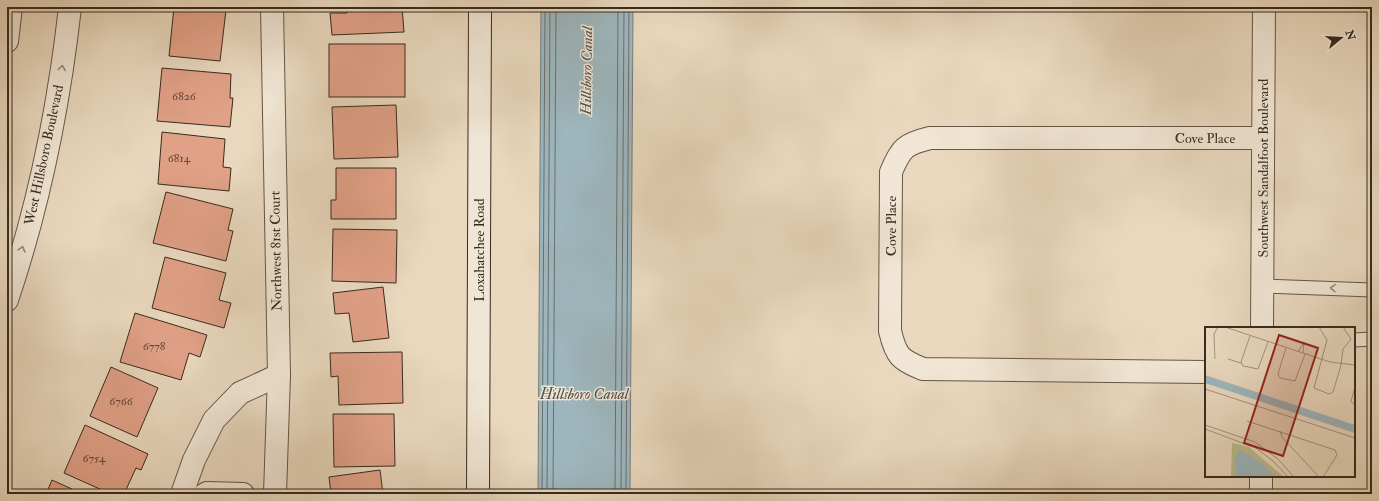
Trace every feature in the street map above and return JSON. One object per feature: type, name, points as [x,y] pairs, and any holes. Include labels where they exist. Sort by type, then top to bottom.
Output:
[{"type":"street","points":[[7,40],[11,7]]},
{"type":"street","name":"West Hillsboro Boulevard","points":[[7,300],[32,214],[52,129],[70,7]]},
{"type":"street","name":"Northwest 81st Court","points":[[272,7],[279,375],[275,494]]},
{"type":"street","name":"Loxahatchee Road","points":[[478,494],[480,7]]},
{"type":"street","name":"Southwest Sandalfoot Boulevard","points":[[1262,327],[1264,7]]},
{"type":"street","name":"Cove Place","points":[[1205,372],[923,370],[906,362],[894,348],[890,331],[891,172],[898,154],[912,142],[930,138],[1263,138]]},
{"type":"street","points":[[182,494],[194,460],[214,420],[240,394],[279,375]]},
{"type":"street","points":[[1261,477],[1261,494]]},
{"type":"street","points":[[205,494],[243,494]]},
{"type":"lane","points":[[1262,286],[1372,290]]},
{"type":"lane","points":[[1355,340],[1372,339]]},
{"type":"water","name":"Hillsboro Canal","points":[[541,7],[633,7],[630,494],[538,494]]},
{"type":"building","points":[[174,7],[197,7],[226,10],[220,61],[169,56]]},
{"type":"building","points":[[347,7],[402,7],[404,32],[332,35],[330,13],[347,13]]},
{"type":"building","points":[[329,44],[405,44],[405,97],[329,97]]},
{"type":"building","points":[[162,68],[231,74],[230,98],[233,98],[230,127],[157,121]]},
{"type":"building","points":[[396,105],[398,157],[334,159],[332,107]]},
{"type":"building","points":[[162,132],[225,139],[223,167],[231,168],[229,191],[158,184]]},
{"type":"building","points":[[336,168],[396,168],[396,219],[331,219],[331,200],[336,200]]},
{"type":"building","points":[[166,192],[233,209],[228,230],[233,231],[226,261],[153,243]]},
{"type":"building","points":[[333,229],[397,230],[396,283],[332,281]]},
{"type":"building","points":[[165,257],[226,273],[219,300],[231,303],[224,328],[152,308]]},
{"type":"building","points":[[383,287],[389,338],[353,342],[349,313],[335,314],[333,293]]},
{"type":"building","points":[[135,313],[207,335],[200,357],[189,353],[181,380],[120,362]]},
{"type":"building","points":[[402,352],[403,403],[339,405],[338,376],[331,377],[330,353]]},
{"type":"building","points":[[111,367],[158,388],[137,437],[90,416]]},
{"type":"building","points":[[333,414],[394,414],[395,466],[334,467]]},
{"type":"building","points":[[85,425],[148,454],[141,470],[136,468],[124,494],[111,494],[64,473]]},
{"type":"building","points":[[380,470],[383,494],[331,494],[329,477]]},
{"type":"building","points":[[52,480],[83,494],[46,494]]}]
